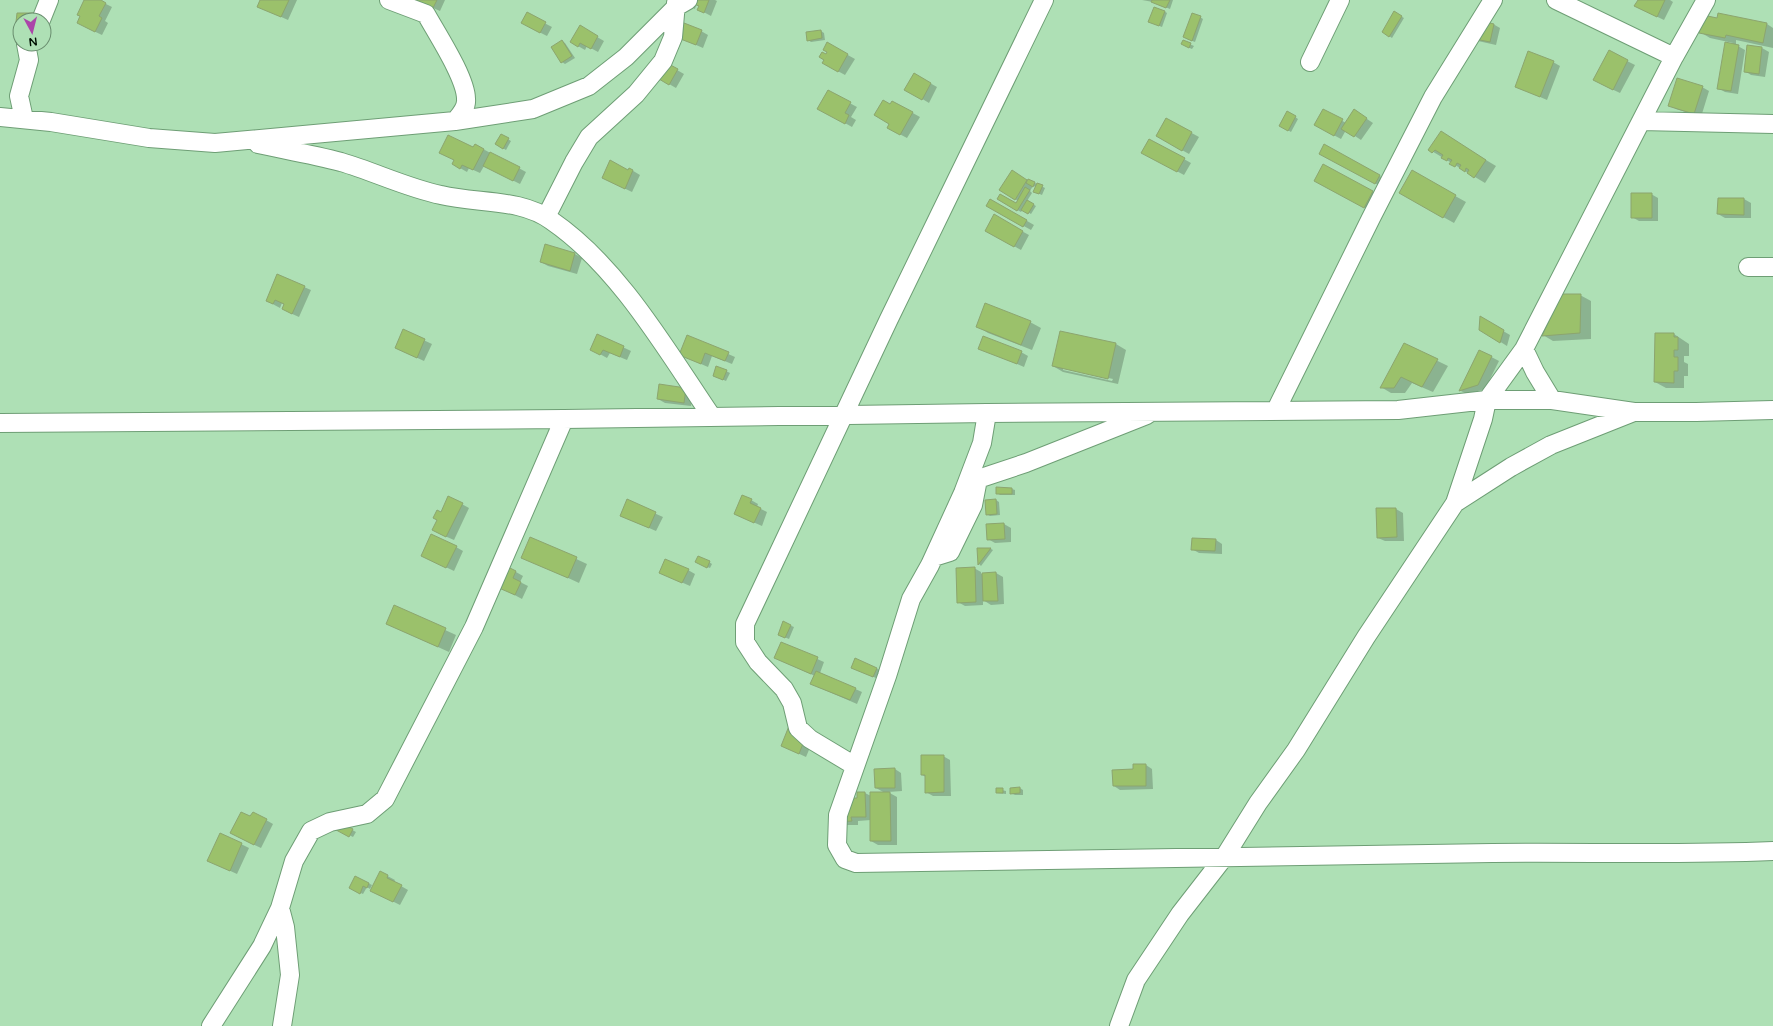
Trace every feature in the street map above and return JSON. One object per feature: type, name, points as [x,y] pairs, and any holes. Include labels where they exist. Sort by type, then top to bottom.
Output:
[{"type":"street","points":[[44,12],[49,0]]},
{"type":"street","points":[[389,0],[426,14],[456,67],[467,100],[463,111],[455,121]]},
{"type":"street","points":[[855,766],[810,739],[798,728],[792,703],[784,689],[758,662],[745,642],[746,624],[844,415],[1044,0]]},
{"type":"street","points":[[1310,62],[1340,0]]},
{"type":"street","points":[[1276,410],[1433,97],[1493,0]]},
{"type":"street","points":[[1556,0],[1674,57]]},
{"type":"street","points":[[1119,1026],[1136,980],[1180,914],[1225,856],[1258,803],[1296,750],[1366,637],[1455,503],[1483,419],[1487,400],[1524,349],[1674,57],[1706,0]]},
{"type":"street","points":[[0,117],[24,119],[185,142],[215,143],[455,121],[533,109],[589,86],[626,57],[680,2]]},
{"type":"street","points":[[546,216],[574,162],[590,137],[636,94],[663,61],[673,37],[680,2]]},
{"type":"street","points":[[24,119],[19,96],[30,60],[28,52]]},
{"type":"street","points":[[1641,121],[1773,124]]},
{"type":"street","points":[[242,140],[340,162],[441,195],[479,202],[517,205],[546,216],[592,254],[633,303],[712,417]]},
{"type":"street","points":[[1748,267],[1773,267]]},
{"type":"street","points":[[1524,349],[1535,372],[1552,400]]},
{"type":"street","points":[[0,423],[564,419],[1157,411],[1398,410],[1487,400],[1552,400],[1634,412],[1773,410]]},
{"type":"street","points":[[934,557],[950,552],[973,505],[978,479],[1026,463],[1157,411]]},
{"type":"street","points":[[1455,503],[1511,467],[1551,444],[1634,412]]},
{"type":"street","points":[[987,413],[982,443],[963,493],[934,557],[911,599],[838,815],[837,845],[845,859],[856,863],[1225,856],[1551,852],[1709,854],[1773,851]]},
{"type":"street","points":[[211,1026],[262,946],[280,908],[294,861],[311,831],[330,822],[367,814],[385,798],[474,628],[564,419]]},
{"type":"street","points":[[280,908],[284,926],[290,975],[282,1026]]},
{"type":"building","points":[[84,0],[101,0],[106,3],[99,16],[102,18],[95,32],[77,23],[80,16],[77,15]]},
{"type":"building","points":[[260,0],[289,0],[281,17],[257,7]]},
{"type":"building","points":[[415,0],[437,0],[433,8]]},
{"type":"building","points":[[677,0],[709,0],[704,13],[697,10],[699,6],[689,2]]},
{"type":"building","points":[[1152,0],[1170,0],[1166,8],[1151,2]]},
{"type":"building","points":[[1638,0],[1665,0],[1657,17],[1634,6]]},
{"type":"building","points":[[1154,7],[1165,11],[1159,26],[1148,22]]},
{"type":"building","points":[[1394,11],[1402,16],[1389,37],[1382,32]]},
{"type":"building","points":[[527,12],[546,22],[540,33],[521,23]]},
{"type":"building","points":[[1192,13],[1201,16],[1192,41],[1183,37]]},
{"type":"building","points":[[1718,13],[1767,23],[1763,43],[1726,35],[1725,38],[1699,33],[1703,15],[1717,18]]},
{"type":"building","points":[[1474,19],[1494,24],[1490,42],[1470,38]]},
{"type":"building","points":[[684,23],[702,30],[696,45],[678,38]]},
{"type":"building","points":[[580,25],[598,36],[591,49],[580,43],[578,47],[570,42]]},
{"type":"building","points":[[821,30],[822,38],[807,41],[806,32]]},
{"type":"building","points":[[562,40],[572,56],[561,63],[551,47]]},
{"type":"building","points":[[1183,40],[1191,43],[1189,48],[1181,44]]},
{"type":"building","points":[[827,42],[848,54],[838,72],[822,63],[824,60],[819,57],[822,52],[826,54],[827,52],[823,50]]},
{"type":"building","points":[[1725,42],[1739,45],[1731,91],[1717,89]]},
{"type":"building","points":[[1747,45],[1762,47],[1759,74],[1744,72]]},
{"type":"building","points":[[1609,50],[1628,60],[1613,90],[1593,80]]},
{"type":"building","points":[[1528,51],[1554,61],[1540,97],[1515,87]]},
{"type":"building","points":[[663,61],[678,69],[669,85],[654,76]]},
{"type":"building","points":[[914,73],[931,83],[922,100],[904,90]]},
{"type":"building","points":[[1677,78],[1703,86],[1694,114],[1668,106]]},
{"type":"building","points":[[828,90],[851,102],[845,113],[849,115],[845,124],[817,109]]},
{"type":"building","points":[[883,100],[890,104],[892,101],[913,112],[900,135],[887,128],[889,124],[874,115]]},
{"type":"building","points":[[1323,109],[1343,119],[1334,136],[1314,125]]},
{"type":"building","points":[[1354,109],[1367,118],[1354,137],[1341,129]]},
{"type":"building","points":[[1287,111],[1296,116],[1288,131],[1279,126]]},
{"type":"building","points":[[1166,118],[1192,132],[1182,151],[1156,136]]},
{"type":"building","points":[[1441,131],[1486,160],[1474,178],[1467,173],[1469,170],[1466,168],[1465,172],[1459,168],[1461,165],[1457,163],[1455,167],[1449,164],[1452,160],[1448,158],[1447,161],[1441,158],[1443,155],[1435,150],[1432,153],[1428,150]]},
{"type":"building","points":[[501,134],[509,138],[503,149],[495,144]]},
{"type":"building","points":[[448,135],[473,147],[475,144],[484,149],[473,170],[462,165],[460,169],[452,164],[454,160],[439,153]]},
{"type":"building","points":[[1149,139],[1185,158],[1177,172],[1141,153]]},
{"type":"building","points":[[1324,144],[1380,175],[1375,184],[1319,154]]},
{"type":"building","points":[[490,152],[520,167],[513,181],[483,166]]},
{"type":"building","points":[[610,160],[628,170],[629,168],[633,170],[625,189],[602,178]]},
{"type":"building","points":[[1323,164],[1373,191],[1364,208],[1314,181]]},
{"type":"building","points":[[1012,170],[1027,180],[1015,200],[999,190]]},
{"type":"building","points":[[1412,170],[1456,195],[1443,218],[1399,193]]},
{"type":"building","points":[[1028,179],[1035,182],[1033,187],[1026,183]]},
{"type":"building","points":[[1037,183],[1043,185],[1039,194],[1033,192]]},
{"type":"building","points":[[1025,187],[1030,190],[1017,211],[997,199],[1000,194],[1016,203]]},
{"type":"building","points":[[1631,193],[1652,193],[1652,218],[1631,218]]},
{"type":"building","points":[[1718,198],[1744,198],[1744,215],[1717,214]]},
{"type":"building","points":[[990,199],[1027,220],[1023,227],[986,206]]},
{"type":"building","points":[[1027,200],[1034,204],[1028,214],[1021,210]]},
{"type":"building","points":[[994,214],[1023,231],[1014,247],[985,231]]},
{"type":"building","points":[[545,244],[575,253],[570,271],[540,262]]},
{"type":"building","points":[[277,274],[305,286],[292,314],[282,309],[284,304],[275,300],[273,304],[266,301]]},
{"type":"building","points":[[1561,294],[1581,294],[1580,333],[1542,336]]},
{"type":"building","points":[[985,303],[1031,321],[1021,345],[976,327]]},
{"type":"building","points":[[1480,316],[1504,330],[1500,343],[1479,330]]},
{"type":"building","points":[[403,329],[425,339],[417,358],[395,348]]},
{"type":"building","points":[[1060,331],[1116,343],[1108,379],[1052,366]]},
{"type":"building","points":[[1655,333],[1674,333],[1674,337],[1678,337],[1678,350],[1674,350],[1674,357],[1678,357],[1678,371],[1674,371],[1674,383],[1654,382]]},
{"type":"building","points":[[597,334],[624,346],[620,357],[603,350],[600,355],[590,350]]},
{"type":"building","points":[[687,335],[729,352],[725,361],[705,353],[701,364],[679,355]]},
{"type":"building","points":[[983,336],[1022,351],[1017,364],[978,349]]},
{"type":"building","points":[[1404,343],[1438,359],[1422,387],[1401,377],[1394,388],[1380,388]]},
{"type":"building","points":[[1479,350],[1492,356],[1478,385],[1459,391]]},
{"type":"building","points":[[716,366],[727,370],[723,380],[713,376]]},
{"type":"building","points":[[659,384],[686,388],[684,403],[657,399]]},
{"type":"building","points":[[996,487],[1012,488],[1012,494],[996,494]]},
{"type":"building","points":[[742,495],[752,499],[750,503],[761,508],[754,523],[734,514]]},
{"type":"building","points":[[448,496],[463,503],[446,537],[432,530],[437,520],[433,518],[437,510],[441,512]]},
{"type":"building","points":[[627,499],[656,512],[649,528],[620,516]]},
{"type":"building","points":[[996,499],[997,514],[986,515],[985,500]]},
{"type":"building","points":[[1376,508],[1396,508],[1397,537],[1377,538]]},
{"type":"building","points":[[1004,523],[1005,539],[987,540],[986,524]]},
{"type":"building","points":[[431,534],[457,546],[446,568],[421,556]]},
{"type":"building","points":[[530,537],[577,557],[568,578],[521,558]]},
{"type":"building","points":[[1192,538],[1216,539],[1215,551],[1191,550]]},
{"type":"building","points":[[977,548],[991,548],[978,565]]},
{"type":"building","points":[[698,556],[710,561],[707,568],[695,562]]},
{"type":"building","points":[[665,559],[689,569],[682,583],[659,573]]},
{"type":"building","points":[[508,567],[516,571],[513,578],[521,582],[515,595],[499,588]]},
{"type":"building","points":[[975,567],[976,602],[957,603],[956,568]]},
{"type":"building","points":[[996,572],[998,601],[983,601],[982,573]]},
{"type":"building","points":[[394,605],[446,628],[438,647],[386,624]]},
{"type":"building","points":[[783,621],[791,625],[785,638],[778,635]]},
{"type":"building","points":[[781,642],[818,657],[811,674],[774,658]]},
{"type":"building","points":[[855,658],[877,668],[873,677],[851,668]]},
{"type":"building","points":[[816,671],[856,688],[850,700],[810,684]]},
{"type":"building","points":[[789,726],[807,733],[799,754],[781,746]]},
{"type":"building","points":[[921,755],[944,755],[944,792],[925,793],[925,775],[921,775]]},
{"type":"building","points":[[1133,764],[1146,764],[1146,786],[1113,786],[1112,770],[1133,769]]},
{"type":"building","points":[[895,768],[895,788],[875,788],[874,769]]},
{"type":"building","points":[[1020,787],[1020,793],[1010,794],[1010,788]]},
{"type":"building","points":[[996,788],[1003,788],[1003,793],[996,793]]},
{"type":"building","points":[[857,792],[865,792],[866,817],[851,817],[852,821],[839,822],[838,798],[857,798]]},
{"type":"building","points":[[870,792],[890,792],[891,841],[870,841]]},
{"type":"building","points":[[241,812],[250,816],[253,812],[267,819],[254,845],[230,833]]},
{"type":"building","points":[[331,818],[353,829],[349,837],[327,825]]},
{"type":"building","points":[[220,833],[242,843],[230,871],[207,861]]},
{"type":"building","points":[[380,871],[388,875],[387,878],[402,885],[393,902],[370,891]]},
{"type":"building","points":[[355,876],[369,883],[367,888],[363,886],[360,894],[349,888]]}]
